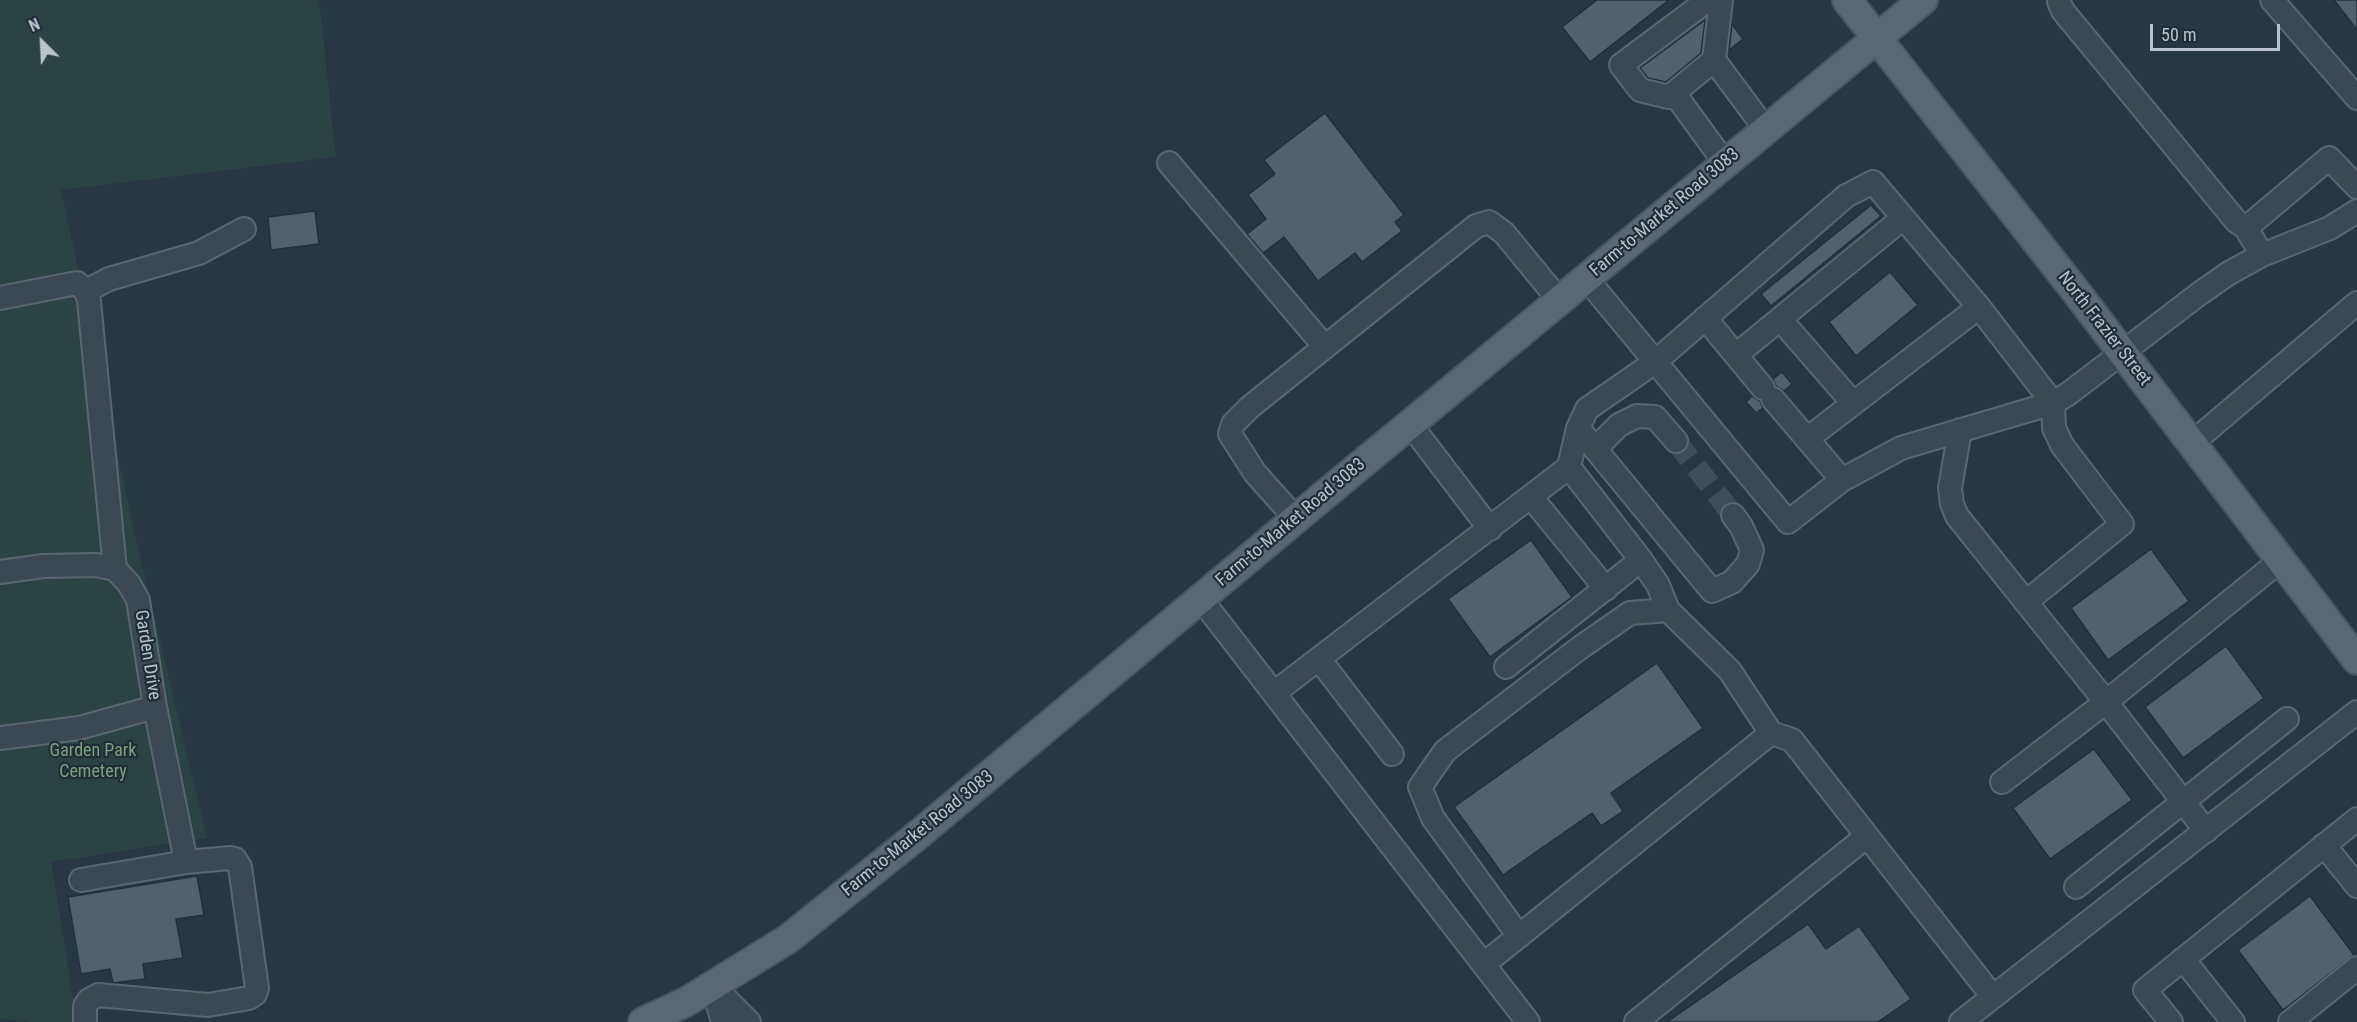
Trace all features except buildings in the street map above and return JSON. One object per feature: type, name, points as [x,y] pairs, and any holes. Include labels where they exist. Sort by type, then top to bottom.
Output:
[{"type":"main road","name":"North Frazier Street","points":[[1847,0],[2121,351],[2357,660]]},
{"type":"main road","name":"Farm-to-Market Road 3083","points":[[643,1022],[686,1002],[788,939],[913,838],[1923,0]]},
{"type":"street","points":[[1708,0],[1621,66],[1640,90],[1669,97],[1714,60]]},
{"type":"street","points":[[1721,0],[1714,60],[1766,130]]},
{"type":"street","points":[[2060,0],[2058,2],[2063,11],[2236,221],[2246,228],[2262,255]]},
{"type":"street","points":[[2272,0],[2357,98]]},
{"type":"street","points":[[1674,93],[1725,163]]},
{"type":"street","points":[[2246,228],[2329,158],[2357,187]]},
{"type":"street","points":[[1169,163],[1325,347]]},
{"type":"street","points":[[1274,693],[1569,467],[1578,428],[1587,409],[1655,362],[1846,196],[1873,182],[1979,307],[2053,403],[2054,428],[2062,445],[2122,524],[2026,602]]},
{"type":"street","points":[[1586,278],[1788,522],[1842,480],[1901,448],[2053,403],[2199,294],[2262,255],[2330,228],[2357,211]]},
{"type":"street","points":[[1736,355],[1903,218]]},
{"type":"street","points":[[1296,519],[1254,473],[1230,434],[1233,424],[1250,407],[1476,226],[1489,222],[1504,233],[1560,300]]},
{"type":"street","points":[[86,291],[109,279],[199,253],[244,229]]},
{"type":"street","points":[[0,298],[76,283],[86,291],[89,301],[115,569],[96,565],[43,566],[0,572]]},
{"type":"street","points":[[2192,443],[2357,303]]},
{"type":"street","points":[[1807,439],[1979,307]]},
{"type":"street","points":[[1706,318],[1842,480]]},
{"type":"street","points":[[1780,319],[1853,403]]},
{"type":"street","points":[[1595,449],[1619,425],[1637,416],[1655,417],[1676,441]]},
{"type":"street","points":[[1410,424],[1490,529]]},
{"type":"street","points":[[1578,428],[1712,591],[1732,582],[1748,564],[1752,550],[1733,515]]},
{"type":"street","points":[[1960,430],[1950,488],[1952,504],[1957,516],[2206,831]]},
{"type":"street","points":[[1569,467],[1641,560],[1658,585],[1668,610],[1730,671],[1771,733],[1792,741],[1993,997]]},
{"type":"street","points":[[1531,497],[1606,589]]},
{"type":"street","points":[[1506,667],[1641,560]]},
{"type":"street","points":[[2002,782],[2106,702],[2281,560]]},
{"type":"street","name":"Garden Drive","points":[[115,569],[129,584],[138,600],[155,707],[186,862]]},
{"type":"street","points":[[1201,599],[1528,1022]]},
{"type":"street","points":[[1519,936],[1433,818],[1420,787],[1445,751],[1581,647],[1630,613],[1668,610]]},
{"type":"street","points":[[1319,659],[1392,754]]},
{"type":"street","points":[[0,738],[79,728],[155,707]]},
{"type":"street","points":[[1961,1022],[2357,712]]},
{"type":"street","points":[[2076,887],[2287,719]]},
{"type":"street","points":[[1484,964],[1771,733]]},
{"type":"street","points":[[2170,1022],[2145,990],[2357,819]]},
{"type":"street","points":[[1636,1022],[1867,836]]},
{"type":"street","points":[[2324,845],[2357,886]]},
{"type":"street","points":[[81,880],[186,862],[235,859],[240,867],[257,988],[255,994],[249,998],[209,1014],[98,995],[89,1000],[85,1006],[85,1022]]},
{"type":"street","points":[[2182,960],[2233,1022]]},
{"type":"street","points":[[2290,1022],[2357,968]]},
{"type":"street","points":[[713,986],[723,1022]]},
{"type":"street","points":[[713,986],[749,1022]]},
{"type":"green space","name":"Garden Park Cemetery","points":[[0,0],[319,0],[336,157],[61,190],[135,536],[207,838],[51,862],[77,1022],[29,1022],[0,1018]]},
{"type":"tunnel","points":[[1676,441],[1733,515]]}]
